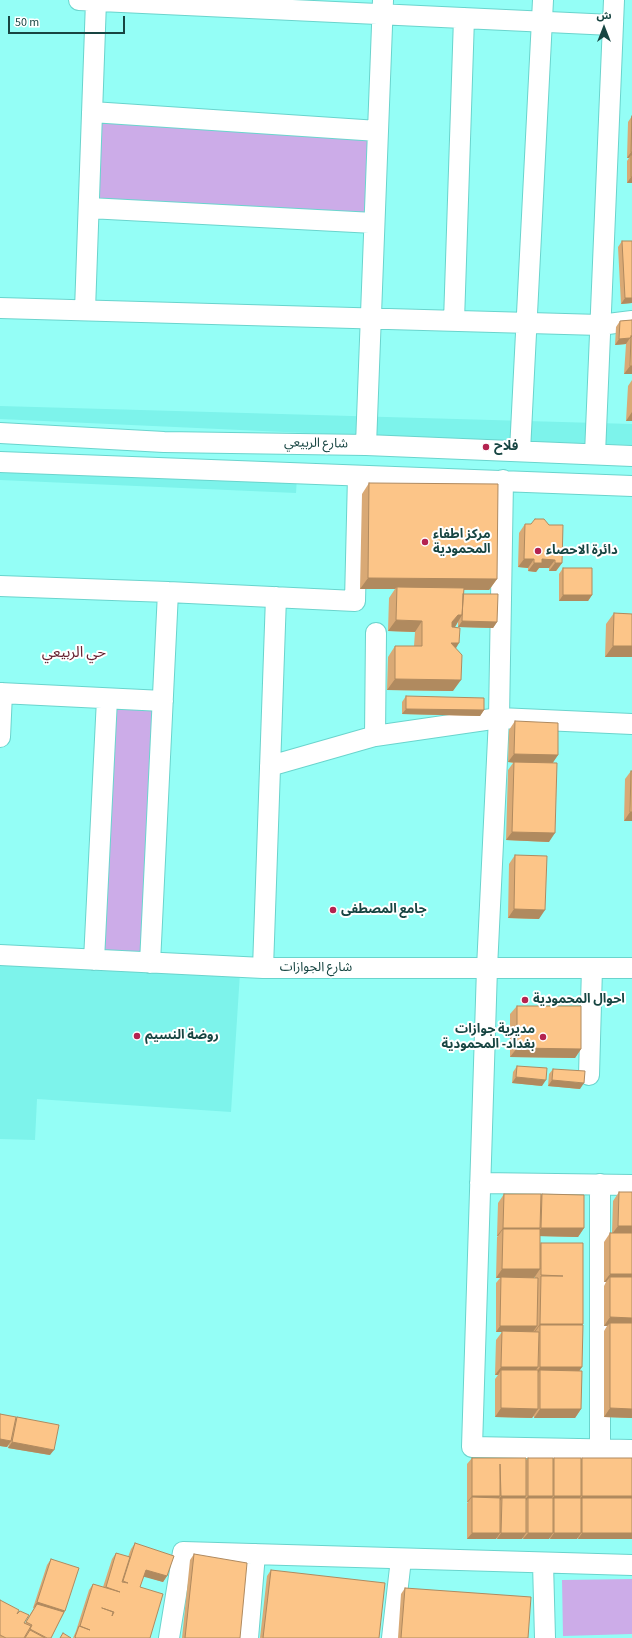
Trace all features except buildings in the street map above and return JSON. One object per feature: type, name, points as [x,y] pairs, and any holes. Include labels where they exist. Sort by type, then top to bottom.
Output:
[{"type":"street","points":[[86,310],[92,112],[87,0],[382,7],[464,18],[612,25]]},
{"type":"street","points":[[520,451],[543,0]]},
{"type":"street","points":[[594,454],[614,0]]},
{"type":"street","points":[[366,445],[382,7]]},
{"type":"street","points":[[454,321],[464,18]]},
{"type":"street","points":[[92,112],[378,131]]},
{"type":"street","points":[[89,208],[374,223]]},
{"type":"street","points":[[0,308],[600,325],[632,321]]},
{"type":"street","name":"شارع الربيعي","points":[[0,433],[180,443],[366,445],[632,456]]},
{"type":"street","points":[[137,468],[149,464],[153,457],[150,446],[142,441]]},
{"type":"street","points":[[178,469],[168,462],[166,454],[170,447],[180,443]]},
{"type":"street","points":[[0,462],[632,486]]},
{"type":"street","points":[[0,586],[355,601],[358,476]]},
{"type":"street","points":[[503,480],[499,718],[487,968],[472,1447],[632,1450]]},
{"type":"street","points":[[150,963],[168,592]]},
{"type":"street","points":[[263,968],[276,597]]},
{"type":"street","points":[[375,736],[376,633]]},
{"type":"street","points":[[0,737],[1,693],[163,701]]},
{"type":"street","points":[[94,960],[107,698]]},
{"type":"street","points":[[270,766],[375,736],[499,718],[632,724]]},
{"type":"street","name":"شارع الجوازات","points":[[0,956],[263,968],[632,968]]},
{"type":"street","points":[[589,1075],[592,968]]},
{"type":"street","points":[[480,1183],[632,1185]]},
{"type":"street","points":[[600,1184],[600,1450]]},
{"type":"street","points":[[169,1638],[183,1552],[632,1565]]},
{"type":"street","points":[[248,1638],[255,1554]]},
{"type":"street","points":[[392,1638],[401,1559]]},
{"type":"street","points":[[543,1563],[545,1638]]},
{"type":"shaded area","points":[[92,112],[378,131],[374,223],[89,208]]},
{"type":"shaded area","points":[[0,406],[632,424],[632,445],[372,436],[0,419]]},
{"type":"shaded area","points":[[0,466],[297,478],[296,493],[0,480]]},
{"type":"shaded area","points":[[107,699],[163,701],[150,963],[94,960]]},
{"type":"shaded area","name":"روضة النسيم","points":[[0,962],[240,973],[231,1112],[37,1099],[35,1140],[0,1139]]},
{"type":"shaded area","points":[[632,1579],[632,1634],[563,1636],[562,1580]]},
{"type":"place","name":"فلاح","points":[[486,447]]},
{"type":"place","name":"مركز اطفاء المحمودية","points":[[425,542]]},
{"type":"place","name":"دائرة الاحصاء","points":[[538,551]]},
{"type":"place","name":"جامع المصطفى","points":[[333,910]]},
{"type":"place","name":"احوال المحمودية","points":[[525,1000]]},
{"type":"place","name":"روضة النسيم","points":[[137,1036]]},
{"type":"place","name":"مديرية جوازات بغداد- المحمودية","points":[[543,1037]]},
{"type":"district","name":"حي الربيعي","points":[[74,654]]}]
